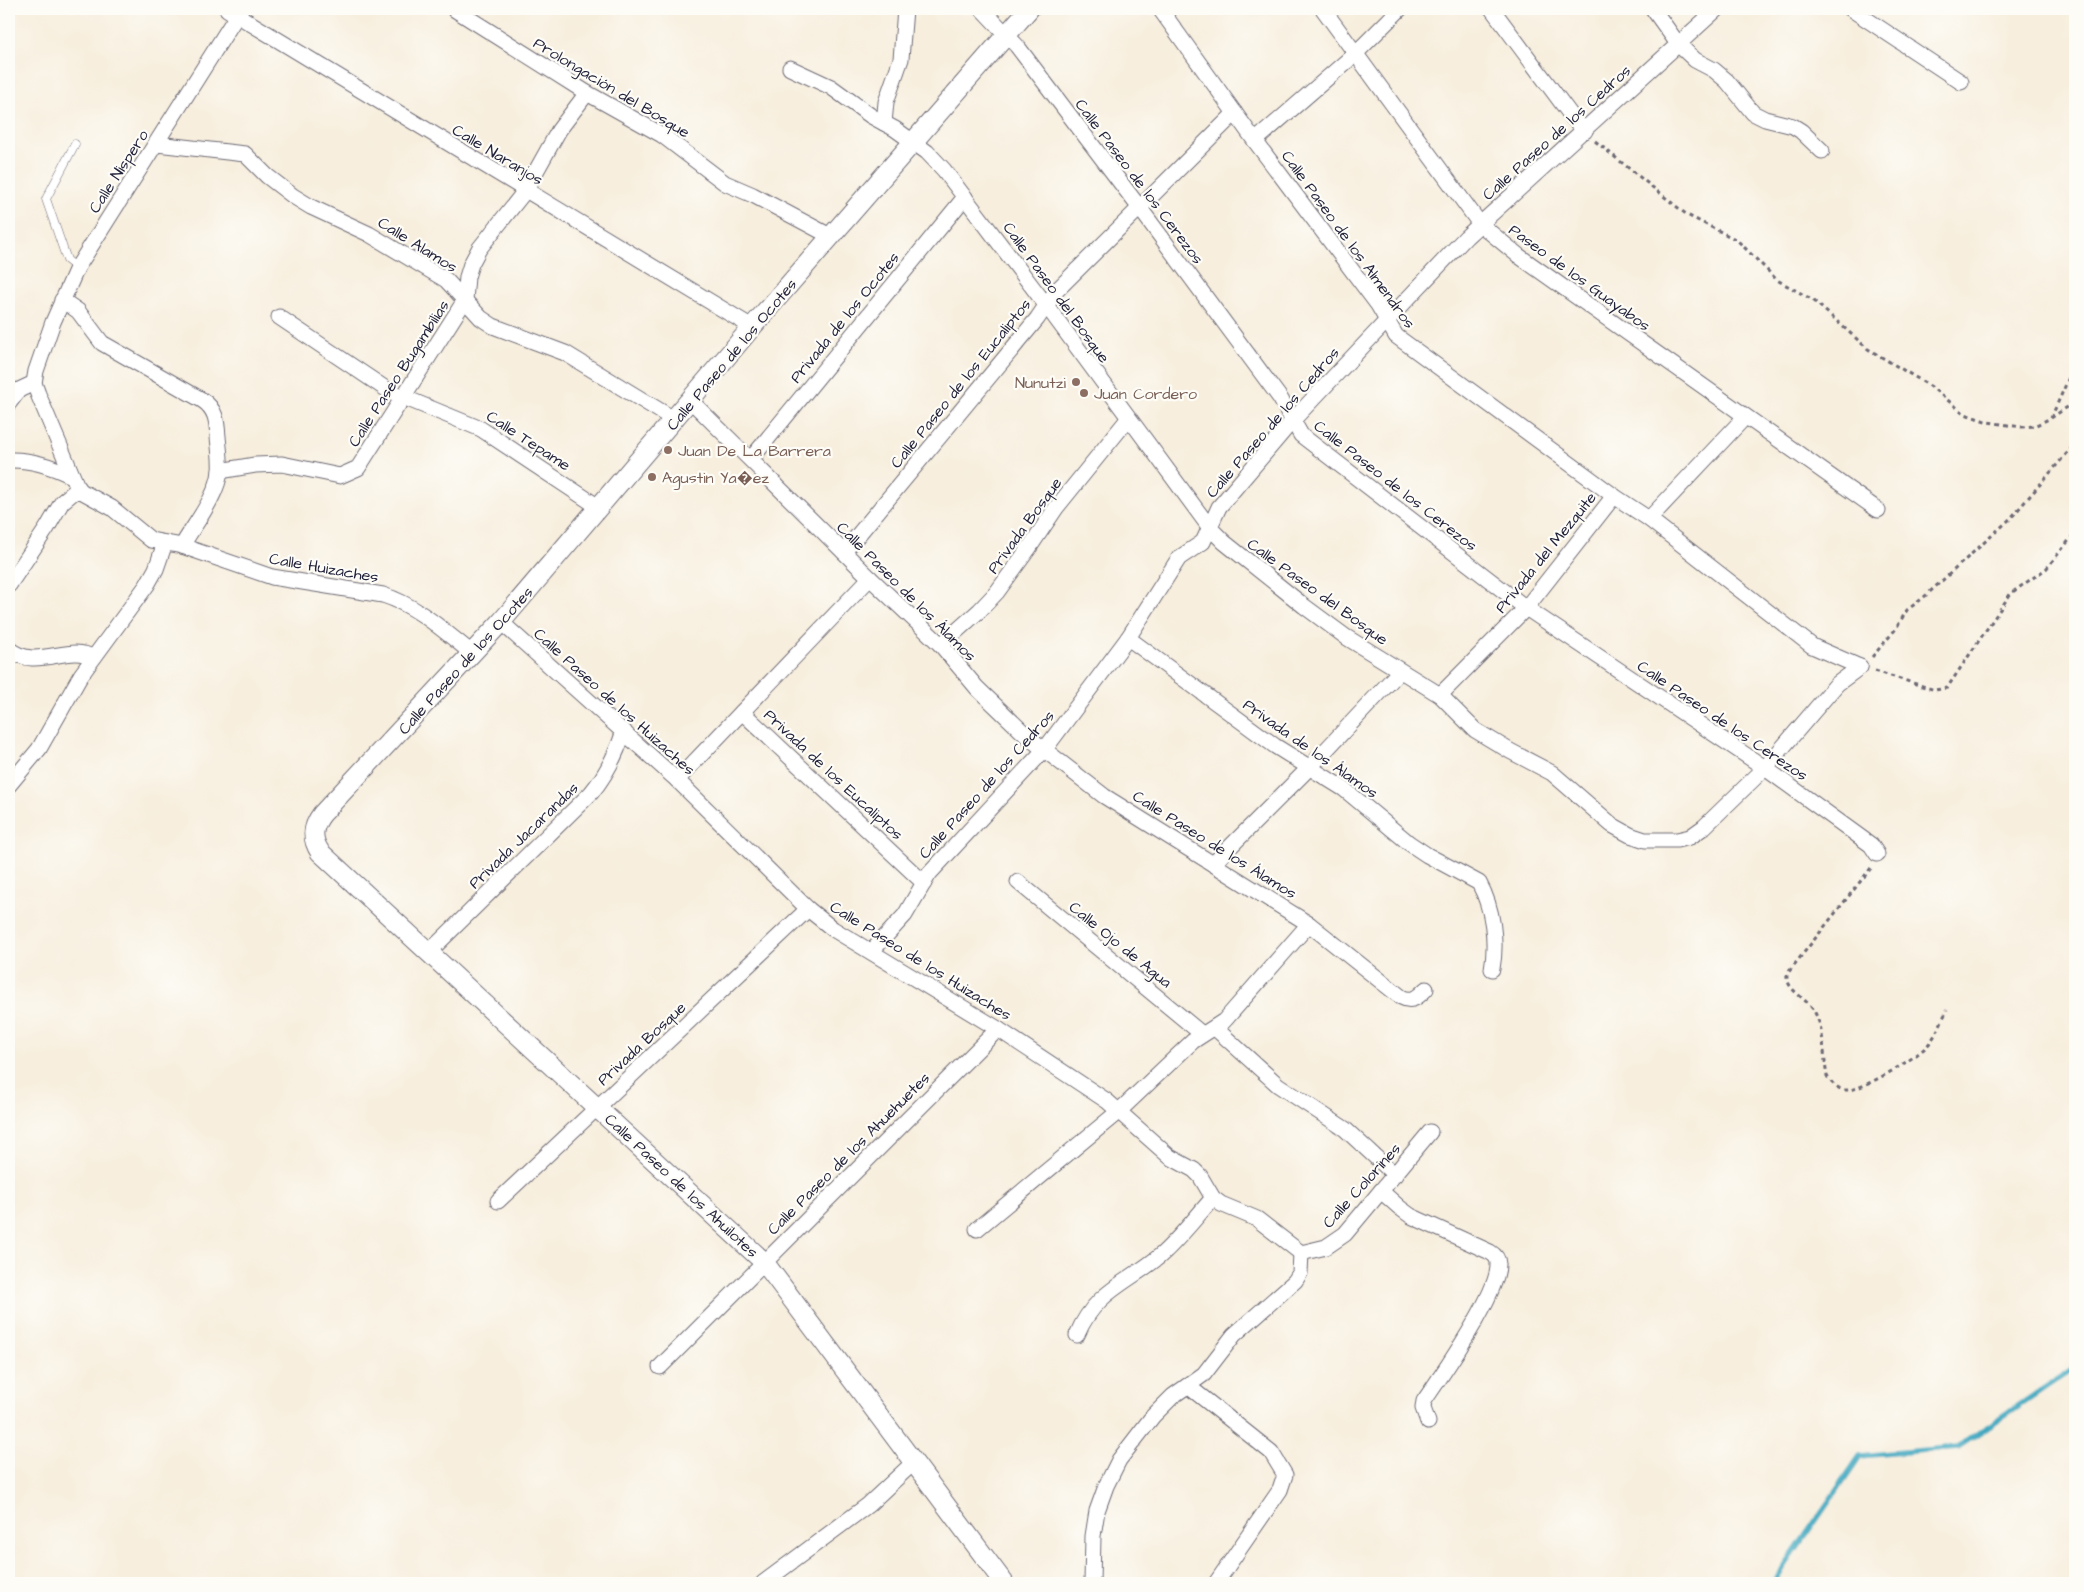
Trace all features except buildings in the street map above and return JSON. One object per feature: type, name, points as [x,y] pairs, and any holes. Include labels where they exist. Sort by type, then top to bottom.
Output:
[{"type":"street","name":"Prolongación del Bosque","points":[[454,9],[587,93],[662,135],[725,183],[753,195],[832,237]]},
{"type":"street","points":[[884,123],[885,106],[901,59],[905,9]]},
{"type":"street","name":"Calle Paseo de los Cerezos","points":[[982,9],[1007,35],[1139,207],[1280,398],[1302,435],[1526,608],[1765,768],[1871,845],[1877,854]]},
{"type":"street","name":"Calle Paseo de los Ocotes","points":[[313,832],[316,822],[322,814],[474,654],[675,420],[752,327],[1029,9]]},
{"type":"street","name":"Calle Paseo de los Almendros","points":[[1160,9],[1255,141],[1378,305],[1392,332],[1614,496],[1649,519],[1812,646],[1860,667]]},
{"type":"street","name":"Paseo de los Guayabos","points":[[1322,9],[1480,224],[1518,256],[1878,510]]},
{"type":"street","points":[[1255,141],[1354,54],[1400,9]]},
{"type":"street","points":[[1492,9],[1573,118],[1585,131]]},
{"type":"street","points":[[1653,9],[1678,44],[1695,60],[1727,81],[1753,113],[1765,119],[1793,126],[1822,151]]},
{"type":"street","name":"Calle Paseo de los Cedros","points":[[872,952],[905,915],[929,874],[1045,749],[1128,638],[1179,558],[1201,544],[1220,507],[1293,420],[1436,267],[1480,224],[1585,131],[1717,9]]},
{"type":"street","points":[[1851,9],[1961,82]]},
{"type":"street","name":"Calle Nispero","points":[[34,383],[40,359],[62,300],[77,268],[157,144],[235,11]]},
{"type":"street","name":"Calle Naranjos","points":[[235,11],[525,191],[752,327]]},
{"type":"street","name":"Calle Paseo del Bosque","points":[[790,68],[831,87],[914,142],[927,152],[944,170],[1210,528],[1224,542],[1346,637],[1440,695],[1476,730],[1510,751],[1552,773],[1612,824],[1630,835],[1645,840],[1677,840],[1690,837],[1704,828],[1765,768],[1837,684],[1860,667]]},
{"type":"street","name":"Calle Paseo Bugambilias","points":[[220,471],[255,465],[282,464],[340,476],[358,468],[466,300],[467,277],[479,249],[525,191],[559,130],[587,93]]},
{"type":"street","name":"Calle Paseo de los Eucaliptos","points":[[844,552],[1046,306],[1056,291],[1235,113]]},
{"type":"street","name":"Calle Alamos","points":[[157,144],[245,154],[267,176],[311,207],[369,234],[446,280],[481,318],[492,326],[565,353],[675,420]]},
{"type":"street","name":"Privada de los Ocotes","points":[[751,459],[965,197]]},
{"type":"street","points":[[62,300],[78,311],[102,343],[202,400],[213,409],[217,423],[220,471],[215,488],[182,546]]},
{"type":"street","name":"Calle Tepame","points":[[279,317],[386,388],[403,397],[481,429],[600,508]]},
{"type":"street","points":[[9,403],[19,390],[34,383],[70,475],[81,491],[74,492],[62,502],[9,585]]},
{"type":"street","name":"Calle Paseo de los Álamos","points":[[691,400],[870,578],[941,645],[977,688],[1017,727],[1104,796],[1309,924],[1401,997],[1414,999],[1426,989]]},
{"type":"street","points":[[1649,519],[1745,416]]},
{"type":"street","name":"Privada Bosque","points":[[941,645],[997,592],[1056,508],[1128,419]]},
{"type":"street","points":[[9,460],[44,464],[70,475]]},
{"type":"street","name":"Calle Huizaches","points":[[81,491],[112,508],[147,538],[182,546],[272,577],[384,595],[398,600],[410,606],[474,654]]},
{"type":"street","name":"Privada del Mezquite","points":[[1440,695],[1526,608],[1614,496]]},
{"type":"street","points":[[9,785],[39,749],[81,675],[147,585],[156,569],[165,543]]},
{"type":"street","points":[[676,780],[870,578]]},
{"type":"street","name":"Calle Paseo de los Huizaches","points":[[501,622],[624,731],[808,910],[833,928],[998,1029],[1107,1101],[1170,1157],[1194,1170],[1200,1176],[1213,1198]]},
{"type":"street","name":"Privada de los Álamos","points":[[1128,638],[1275,746],[1344,789],[1427,855],[1479,883],[1490,914],[1495,942],[1492,969]]},
{"type":"street","points":[[9,649],[15,654],[37,658],[80,652],[93,658]]},
{"type":"street","points":[[1214,864],[1310,767],[1400,671]]},
{"type":"street","name":"Privada de los Eucaliptos","points":[[742,712],[924,883]]},
{"type":"street","name":"Privada Jacarandas","points":[[429,952],[591,793],[606,776],[624,731]]},
{"type":"street","name":"Calle Paseo de los Ahuilotes","points":[[313,832],[315,843],[320,852],[599,1107],[764,1262],[1004,1583]]},
{"type":"street","name":"Calle Ojo de Agua","points":[[1018,882],[1278,1085],[1341,1126],[1395,1175]]},
{"type":"street","name":"Privada Bosque","points":[[498,1201],[808,910]]},
{"type":"street","points":[[977,1229],[1118,1112],[1209,1031],[1224,1021],[1309,924]]},
{"type":"street","name":"Calle Paseo de los Ahuehuetes","points":[[660,1367],[998,1029]]},
{"type":"street","name":"Calle Colorines","points":[[1301,1253],[1326,1247],[1345,1234],[1430,1132]]},
{"type":"street","points":[[1381,1191],[1411,1216],[1490,1252],[1497,1258],[1498,1267],[1490,1291],[1455,1355],[1424,1402],[1423,1408],[1428,1422]]},
{"type":"street","points":[[1077,1335],[1083,1319],[1109,1291],[1159,1257],[1213,1198],[1221,1204],[1257,1219],[1301,1253],[1300,1274],[1295,1281],[1234,1335],[1204,1374],[1173,1396],[1148,1422],[1118,1460],[1097,1511],[1093,1536],[1092,1583]]},
{"type":"street","points":[[1188,1386],[1271,1452],[1285,1475],[1280,1490],[1216,1583]]},
{"type":"street","points":[[763,1583],[868,1505],[913,1463]]},
{"type":"lane","points":[[75,144],[46,199],[67,260],[77,268]]},
{"type":"path","points":[[1585,131],[1600,147],[1640,176],[1687,215],[1736,240],[1772,276],[1813,300],[1868,349],[1930,386],[1965,414],[1983,421],[2021,427],[2034,426],[2051,418],[2075,402]]},
{"type":"path","points":[[2051,418],[2075,364]]},
{"type":"path","points":[[2075,444],[2015,514],[1923,598],[1907,610],[1884,644],[1860,667],[1935,690],[1947,688],[2011,593],[2046,569],[2075,533]]},
{"type":"path","points":[[1877,854],[1874,864],[1787,974],[1788,984],[1811,1006],[1819,1022],[1827,1076],[1832,1084],[1847,1091],[1871,1081],[1914,1058],[1928,1046],[1937,1033],[1947,1010]]},
{"type":"waterway","points":[[1773,1583],[1860,1456],[1958,1447],[2075,1367]]},
{"type":"place","name":"Nunutzi","points":[[1076,382]]},
{"type":"place","name":"Juan Cordero","points":[[1084,393]]},
{"type":"place","name":"Juan De La Barrera","points":[[668,450]]},
{"type":"place","name":"Agustin Ya�ez","points":[[652,477]]}]
